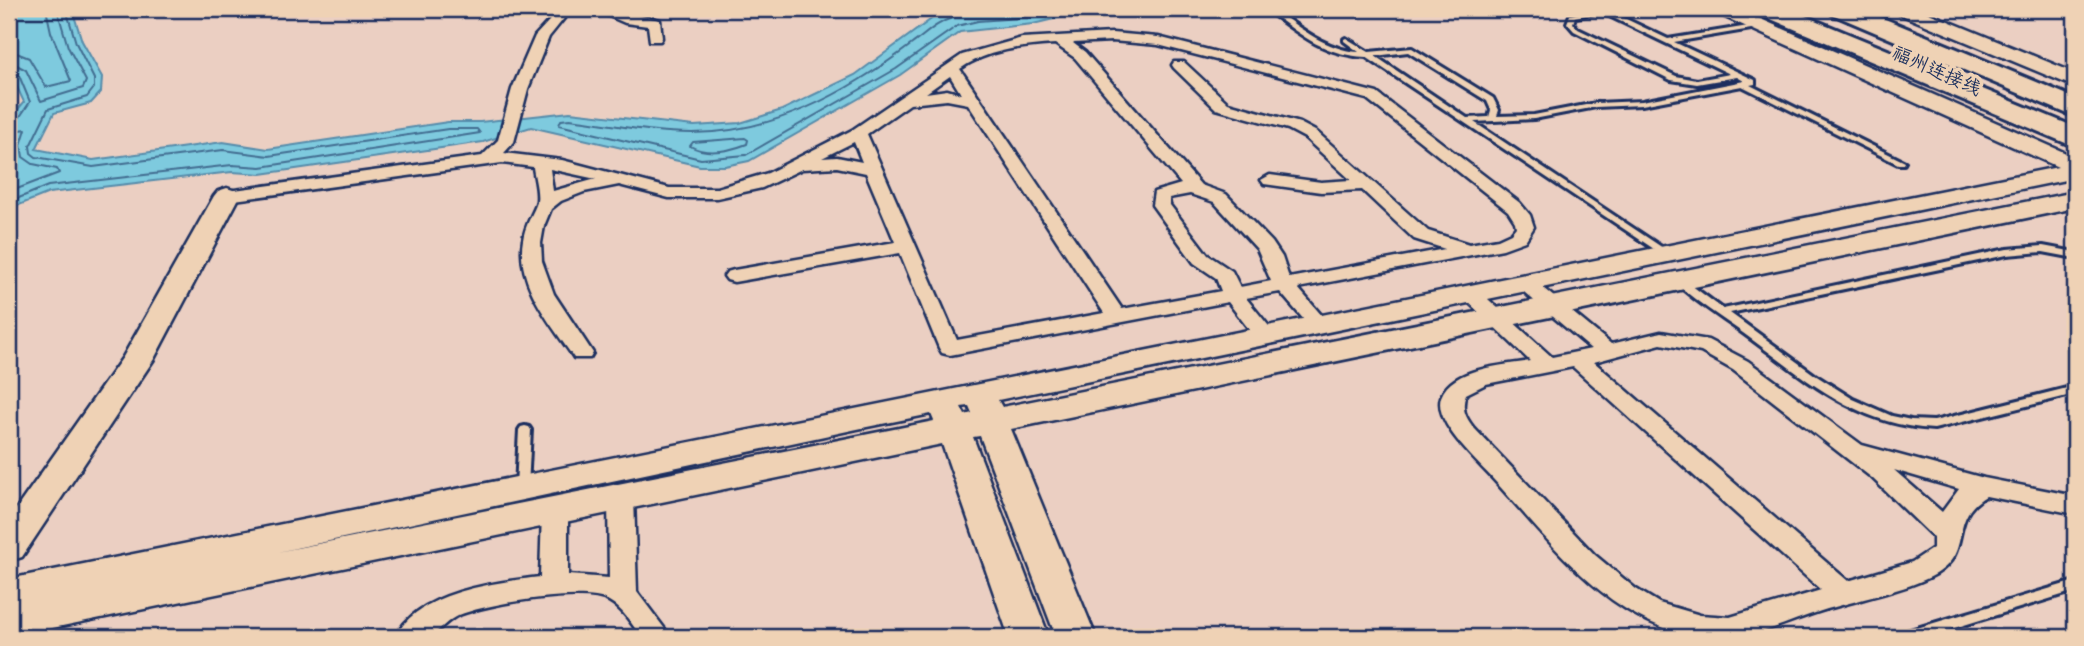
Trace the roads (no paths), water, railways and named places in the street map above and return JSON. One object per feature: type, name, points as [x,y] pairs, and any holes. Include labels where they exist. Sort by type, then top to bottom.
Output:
[{"type":"highway","name":"福州连接线","points":[[1799,9],[2075,132]]},
{"type":"highway","name":"福州连接线","points":[[1841,9],[2075,108]]},
{"type":"highway","points":[[1871,9],[2075,94]]},
{"type":"highway","points":[[1765,17],[2075,138]]},
{"type":"street","points":[[489,158],[506,142],[520,89],[542,36],[561,13],[570,9]]},
{"type":"street","points":[[600,9],[629,20],[655,23],[654,38]]},
{"type":"street","points":[[1723,9],[1765,17],[2075,169]]},
{"type":"street","points":[[1904,9],[2075,81]]},
{"type":"street","points":[[1080,55],[1083,45],[1102,37]]},
{"type":"street","points":[[774,177],[858,133],[967,58],[1009,45],[1102,37],[1158,41],[1355,91],[1378,100],[1514,207],[1525,219],[1524,230],[1513,240],[1469,250],[950,348],[858,133]]},
{"type":"street","points":[[1057,39],[1080,55],[1195,189]]},
{"type":"street","points":[[1179,65],[1222,106],[1285,124],[1311,135],[1421,236],[1469,250]]},
{"type":"street","points":[[952,68],[1117,317]]},
{"type":"street","points":[[900,104],[947,96],[974,101]]},
{"type":"street","points":[[9,547],[138,359],[227,196],[489,158],[541,161],[685,195],[738,189],[827,161],[874,169]]},
{"type":"street","points":[[541,161],[545,203],[536,222],[531,245],[536,276],[542,291],[582,353]]},
{"type":"street","points":[[9,594],[522,487],[949,415],[1553,307],[1672,268],[2075,169]]},
{"type":"street","points":[[545,203],[572,190],[620,180]]},
{"type":"street","points":[[1270,180],[1321,187],[1366,185]]},
{"type":"street","points":[[1266,336],[1233,295],[1225,275],[1202,259],[1161,205],[1160,196],[1166,192],[1195,189],[1211,193],[1227,204],[1270,252],[1277,276],[1319,325]]},
{"type":"street","points":[[986,408],[1266,336],[1525,283],[1672,268],[2075,200]]},
{"type":"street","points":[[1421,236],[1424,259]]},
{"type":"street","points":[[734,276],[907,246]]},
{"type":"street","points":[[1525,283],[1607,352]]},
{"type":"street","points":[[1471,294],[1547,365]]},
{"type":"street","points":[[1661,338],[1708,348],[1744,368],[1916,500],[1940,524],[1945,534],[1947,547],[1943,556],[1921,570],[1730,628],[1712,629],[1660,615],[1614,591],[1476,444],[1452,414],[1452,396],[1468,383],[1607,352],[1661,338]]},
{"type":"street","points":[[1578,359],[1844,594]]},
{"type":"street","points":[[986,408],[1076,637]]},
{"type":"street","points":[[9,622],[621,497],[949,415]]},
{"type":"street","points":[[949,415],[1029,637]]},
{"type":"street","points":[[1849,449],[1984,487],[2075,505]]},
{"type":"street","points":[[1945,534],[1959,503],[1973,491],[1984,487]]},
{"type":"street","points":[[621,497],[623,596]]},
{"type":"street","points":[[554,588],[555,511]]},
{"type":"street","points":[[410,637],[448,608],[499,594],[599,586],[623,596],[657,637]]},
{"type":"lane","points":[[1272,9],[1329,50],[1348,55],[1370,56],[1409,50],[1490,100],[1495,110],[1492,119]]},
{"type":"lane","points":[[1740,80],[1697,82],[1674,78],[1576,30],[1570,23],[1572,16],[1601,9],[1901,162]]},
{"type":"lane","points":[[1667,41],[1765,17]]},
{"type":"lane","points":[[1346,40],[1466,120],[1672,268],[1721,312],[1834,394],[1870,413],[1904,423],[1934,425],[2075,390]]},
{"type":"lane","points":[[1466,120],[1534,117],[1607,103],[1642,103],[1740,80]]},
{"type":"lane","points":[[1721,312],[2007,252],[2043,249],[2075,255]]},
{"type":"lane","points":[[522,487],[526,430]]},
{"type":"lane","points":[[1912,636],[2075,586]]},
{"type":"water","points":[[9,9],[72,9],[82,41],[102,77],[101,92],[91,103],[54,113],[36,149],[93,160],[223,142],[268,149],[448,122],[480,122],[570,112],[694,126],[740,123],[782,110],[855,75],[937,15],[955,10],[1096,9],[1033,24],[960,32],[900,75],[749,161],[725,166],[700,166],[531,127],[483,142],[261,174],[232,172],[49,193],[9,209],[9,120],[24,102],[9,70]]}]
